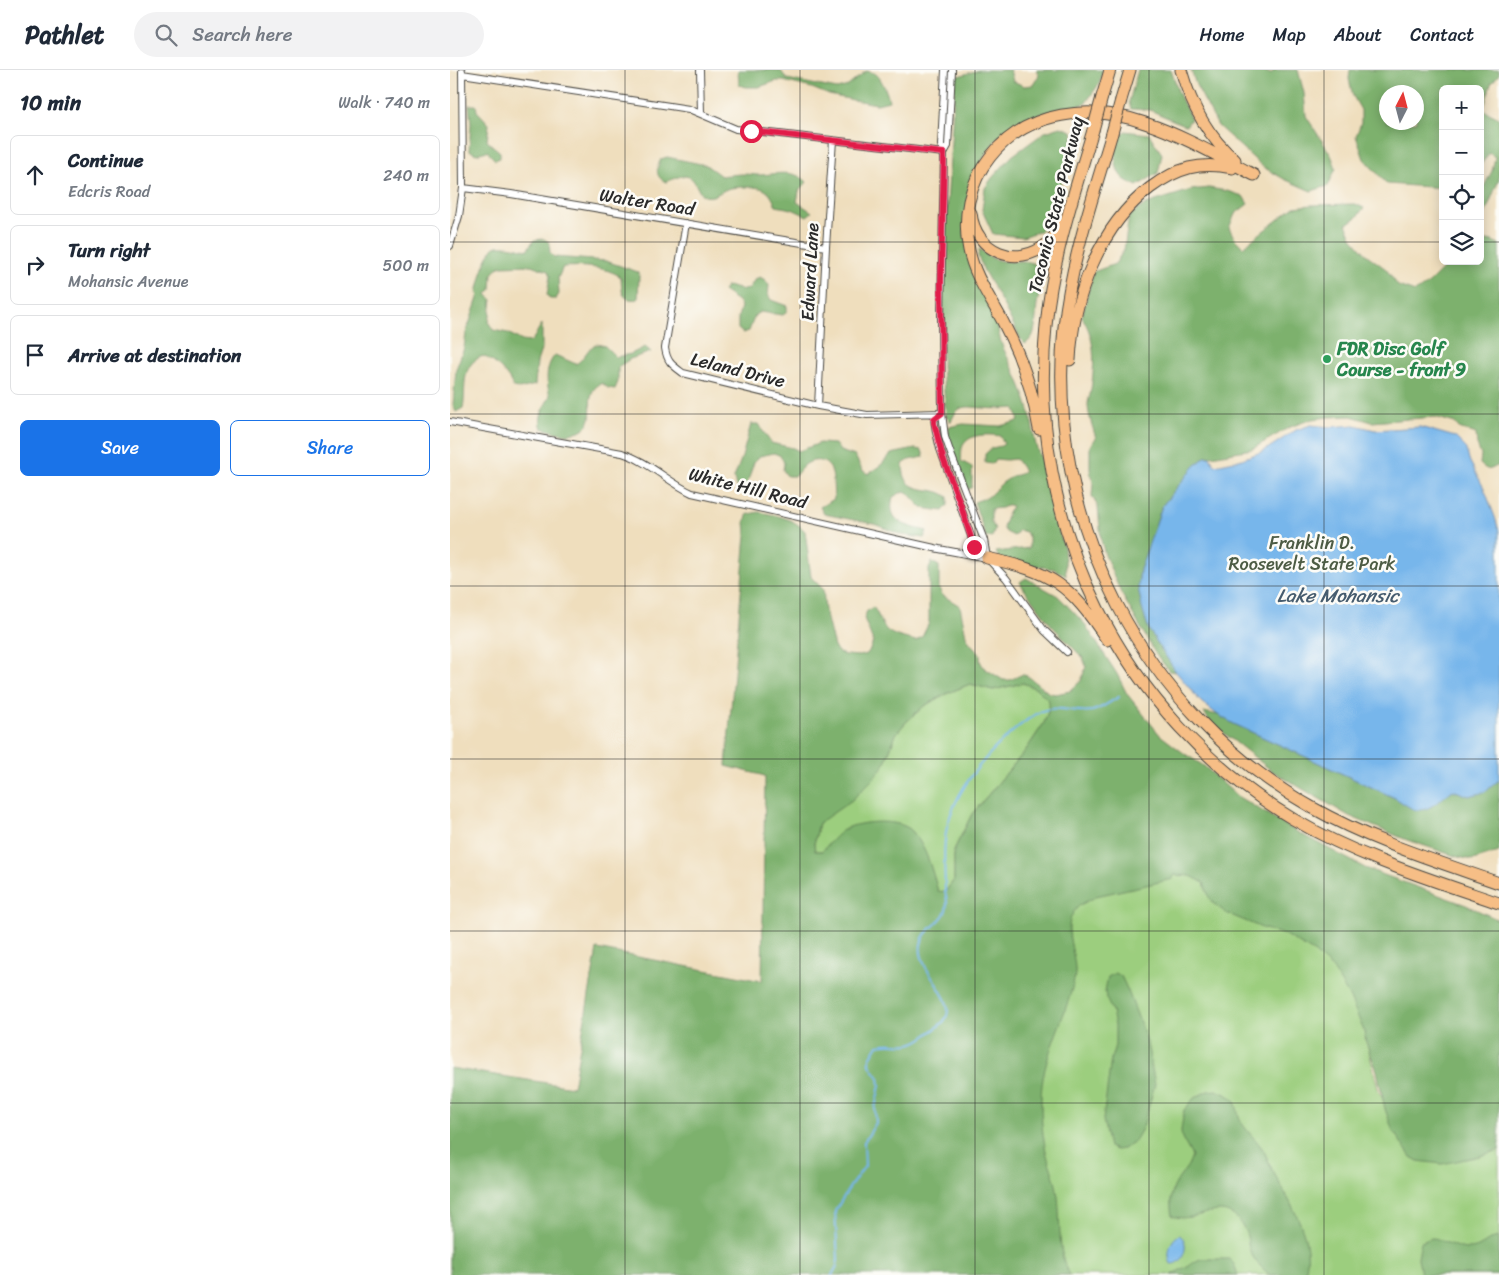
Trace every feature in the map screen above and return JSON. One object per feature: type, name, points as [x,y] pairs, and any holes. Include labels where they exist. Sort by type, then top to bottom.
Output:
[{"type":"highway","name":"Taconic State Parkway","points":[[1110,70],[1062,240],[1052,286],[1044,346],[1044,406],[1053,473],[1060,508],[1078,563],[1093,600],[1122,652],[1157,701],[1197,745],[1258,796],[1326,837],[1368,856],[1499,903]]},
{"type":"highway","name":"Taconic State Parkway","points":[[1130,70],[1080,241],[1069,289],[1062,348],[1064,427],[1070,465],[1078,504],[1090,542],[1112,596],[1152,664],[1203,725],[1237,756],[1280,788],[1313,809],[1349,827],[1499,883]]},
{"type":"highway","points":[[1181,70],[1194,108],[1209,133],[1228,154],[1254,174]]},
{"type":"highway","points":[[1053,473],[1043,455],[1034,400],[1025,370],[970,257],[966,225],[967,209],[978,176],[988,160],[1007,139],[1038,121],[1070,113],[1104,114],[1144,122],[1254,174]]},
{"type":"highway","points":[[1062,387],[1068,377],[1073,330],[1089,274],[1108,234],[1128,208],[1160,181],[1188,167],[1216,165],[1254,174]]},
{"type":"highway","points":[[971,193],[972,219],[977,233],[988,246],[1006,254],[1016,256],[1042,248],[1051,241],[1069,215]]},
{"type":"highway","points":[[981,557],[1034,570],[1054,580],[1070,592],[1085,609],[1129,672],[1157,701]]},
{"type":"street","points":[[700,70],[701,113]]},
{"type":"street","points":[[945,70],[941,145],[944,153],[941,282],[942,413],[948,446],[984,540],[981,557]]},
{"type":"street","points":[[944,153],[948,146],[952,70]]},
{"type":"street","points":[[450,246],[459,216],[463,188],[462,72],[689,109],[736,129],[944,153]]},
{"type":"street","name":"Edward Lane","points":[[818,406],[833,140]]},
{"type":"street","name":"Walter Road","points":[[463,188],[511,194],[826,247]]},
{"type":"street","name":"Leland Drive","points":[[686,223],[665,348],[666,358],[682,373],[818,406],[867,415],[942,413]]},
{"type":"street","points":[[942,413],[934,419],[937,440],[971,536],[981,557],[1006,578],[1044,630],[1067,652]]},
{"type":"street","name":"White Hill Road","points":[[450,422],[622,453],[632,456],[678,487],[692,493],[981,557]]},
{"type":"green space","points":[[738,70],[780,70],[787,79],[837,89],[848,86],[866,71],[875,73],[879,77],[889,101],[877,104],[853,100],[783,81],[776,81],[759,87],[746,87],[739,85]]},
{"type":"green space","points":[[979,70],[1010,70],[1013,81],[1024,86],[1033,85],[1039,75],[1036,70],[1103,70],[1099,84],[1085,104],[1033,116],[997,138],[978,166],[964,233],[999,320],[998,326],[1001,341],[1021,385],[1031,416],[1036,447],[1041,458],[1055,519],[1064,547],[1066,576],[1054,569],[1000,560],[996,552],[1029,548],[1029,538],[1026,532],[1019,530],[1014,536],[1003,528],[1012,506],[991,509],[991,522],[995,529],[992,537],[986,537],[974,502],[988,497],[1002,483],[1024,471],[1016,459],[995,459],[992,464],[985,463],[985,454],[992,448],[1004,444],[1000,436],[973,437],[962,448],[961,461],[972,467],[972,487],[968,490],[960,476],[951,452],[948,427],[963,424],[1000,426],[1019,421],[1015,408],[963,408],[957,412],[951,422],[946,417],[942,366],[944,255],[955,77]]},
{"type":"green space","points":[[1138,70],[1171,70],[1179,94],[1191,119],[1186,126],[1150,110],[1131,109],[1129,102]]},
{"type":"green space","points":[[1191,70],[1261,70],[1271,74],[1274,70],[1298,70],[1304,93],[1306,116],[1331,155],[1336,168],[1328,186],[1311,191],[1263,167],[1218,126],[1196,85]]},
{"type":"green space","points":[[1350,70],[1499,70],[1499,74],[1491,84],[1484,107],[1484,85],[1439,85],[1439,188],[1387,184],[1364,159],[1356,136],[1361,123],[1361,110],[1353,96],[1349,79]]},
{"type":"green space","points":[[469,105],[476,105],[477,111],[489,124],[487,141],[500,152],[500,158],[495,160],[487,151],[476,154],[469,150],[471,123]]},
{"type":"green space","points":[[1484,110],[1499,118],[1499,179],[1484,216],[1484,186],[1492,171],[1495,157],[1489,153],[1484,160]]},
{"type":"green space","points":[[1061,127],[1072,131],[1073,136],[1055,207],[1047,222],[1040,231],[1023,237],[993,234],[982,210],[985,188],[1012,156],[1045,132]]},
{"type":"green space","points":[[1125,131],[1149,134],[1162,154],[1158,173],[1137,186],[1123,178],[1117,167],[1118,141]]},
{"type":"green space","points":[[667,157],[706,165],[721,176],[783,173],[796,175],[807,182],[799,191],[797,202],[812,212],[807,216],[792,209],[776,206],[771,196],[762,189],[731,188],[709,197],[699,192],[689,177],[684,176],[666,182],[660,178],[657,169],[661,159]]},
{"type":"green space","name":"FDR Disc Golf Course - front 9","points":[[1209,188],[1243,196],[1248,204],[1235,214],[1229,228],[1235,239],[1243,247],[1294,207],[1355,204],[1364,208],[1355,219],[1346,224],[1353,239],[1367,255],[1386,269],[1398,286],[1415,292],[1429,283],[1445,265],[1484,265],[1484,244],[1487,240],[1499,244],[1499,465],[1489,469],[1480,464],[1481,455],[1477,445],[1476,434],[1459,428],[1455,423],[1435,417],[1372,422],[1351,416],[1312,419],[1290,427],[1252,449],[1205,457],[1194,467],[1162,506],[1140,570],[1138,587],[1149,630],[1176,672],[1169,671],[1155,653],[1121,593],[1105,555],[1101,540],[1098,507],[1092,496],[1093,483],[1090,470],[1090,446],[1096,438],[1088,404],[1094,361],[1090,334],[1082,317],[1093,272],[1115,264],[1124,250],[1129,216],[1146,204],[1191,190]]},
{"type":"green space","points":[[544,239],[549,242],[550,253],[554,257],[606,261],[638,272],[638,299],[628,299],[625,297],[622,290],[621,277],[601,269],[563,267],[558,278],[559,294],[556,299],[550,299],[547,295],[550,276],[548,271],[531,265],[501,266],[496,269],[492,274],[491,290],[487,294],[492,300],[489,323],[493,330],[508,333],[522,341],[530,342],[542,324],[542,347],[537,362],[535,385],[520,389],[513,387],[501,369],[483,356],[475,360],[467,371],[463,408],[456,412],[453,405],[456,369],[478,298],[479,293],[477,293],[482,274],[490,253],[498,246],[509,246],[527,250],[534,240]]},
{"type":"green space","points":[[979,249],[995,259],[1029,262],[1039,269],[1041,282],[1035,328],[1032,337],[1025,344],[1021,340],[984,271],[978,256]]},
{"type":"green space","points":[[760,277],[769,285],[768,295],[771,300],[787,306],[787,312],[783,315],[760,312],[755,315],[749,331],[743,333],[738,329],[741,306],[738,301],[723,291],[727,286],[744,290],[749,289],[755,279]]},
{"type":"green space","points":[[597,344],[605,346],[616,357],[631,354],[645,347],[651,352],[630,359],[618,367],[618,382],[615,389],[608,388],[602,383],[595,388],[592,394],[589,421],[586,427],[568,434],[542,428],[541,416],[550,396],[547,374],[549,364],[555,355],[576,364],[590,348]]},
{"type":"green space","points":[[751,424],[758,424],[771,443],[799,451],[820,443],[835,444],[840,451],[855,456],[862,470],[868,474],[881,465],[891,454],[915,449],[922,450],[924,457],[909,460],[903,464],[904,475],[913,486],[941,493],[948,497],[948,505],[943,511],[922,508],[907,492],[893,497],[892,506],[895,518],[906,525],[927,531],[924,538],[902,535],[874,524],[824,514],[820,507],[834,499],[833,477],[827,464],[820,461],[809,462],[795,476],[787,476],[783,470],[784,463],[781,456],[774,453],[760,456],[754,462],[747,484],[741,489],[736,486],[734,478]]},
{"type":"green space","points":[[759,512],[778,516],[790,520],[805,531],[811,577],[823,589],[825,611],[834,647],[839,653],[860,656],[867,654],[873,641],[864,618],[867,611],[873,607],[885,629],[889,632],[916,641],[922,637],[929,623],[929,569],[932,562],[939,566],[939,588],[942,595],[960,606],[966,636],[980,654],[980,661],[984,668],[1003,680],[1010,680],[1023,674],[1049,693],[1056,694],[1070,691],[1081,681],[1086,666],[1083,658],[1052,626],[1024,589],[1020,582],[1026,578],[1058,596],[1084,623],[1117,674],[1127,694],[1160,735],[1204,766],[1237,796],[1299,833],[1365,868],[1466,905],[1499,920],[1499,1150],[1442,1164],[1418,1161],[1411,1157],[1393,1131],[1385,1109],[1377,1071],[1364,1031],[1349,996],[1333,969],[1315,953],[1285,935],[1226,913],[1213,903],[1204,883],[1191,876],[1174,875],[1173,879],[1096,896],[1077,908],[1069,924],[1075,971],[1074,980],[1049,1054],[1042,1084],[1041,1100],[1044,1141],[1057,1190],[1061,1247],[1069,1275],[450,1275],[450,1068],[573,1087],[597,949],[762,981],[765,776],[726,766],[746,535],[745,521],[748,514]],"holes":[[[1023,683],[1037,689],[1049,701],[1049,709],[1044,723],[1026,750],[972,814],[954,850],[954,880],[945,892],[938,891],[922,845],[912,831],[898,824],[879,822],[851,826],[839,834],[822,851],[815,851],[814,844],[819,823],[852,800],[874,778],[884,765],[896,734],[924,706],[970,684],[993,690]]]},
{"type":"green space","points":[[1023,683],[1037,689],[1049,701],[1049,709],[1044,723],[1026,750],[972,814],[954,850],[954,880],[945,892],[938,892],[924,851],[910,829],[844,830],[822,851],[815,851],[814,844],[819,823],[884,765],[896,734],[924,706],[970,684],[993,690]]},
{"type":"green space","points":[[1204,712],[1218,715],[1418,810],[1453,790],[1469,796],[1499,780],[1499,852],[1473,860],[1458,857],[1407,840],[1349,816],[1272,771],[1210,722]]},
{"type":"green space","points":[[1180,867],[1336,949],[1364,1031],[1379,1092],[1408,1142],[1499,1142],[1499,1275],[1055,1275],[1031,1007],[1068,909],[1104,884]]},
{"type":"green space","points":[[1115,973],[1121,976],[1146,1038],[1155,1084],[1143,1127],[1135,1141],[1123,1149],[1116,1150],[1109,1147],[1103,1120],[1111,1059],[1115,1045],[1115,1025],[1105,991],[1108,977]]},
{"type":"green space","points":[[1216,1090],[1235,1101],[1240,1120],[1264,1151],[1294,1210],[1300,1223],[1307,1249],[1304,1275],[1270,1275],[1254,1258],[1249,1249],[1247,1236],[1238,1219],[1226,1212],[1215,1211],[1184,1218],[1172,1216],[1171,1199],[1173,1189],[1192,1156],[1182,1138],[1184,1110],[1194,1098],[1208,1091]]},
{"type":"green space","points":[[1499,1237],[1499,1275],[1421,1275],[1418,1258],[1421,1242],[1432,1238],[1460,1248],[1474,1249],[1491,1239]]},
{"type":"green space","points":[[1200,1259],[1229,1259],[1234,1264],[1238,1275],[1171,1275]]},
{"type":"water","name":"Lake Mohansic","points":[[1311,425],[1330,427],[1355,425],[1375,430],[1420,427],[1455,437],[1465,447],[1470,462],[1484,488],[1499,531],[1499,780],[1485,792],[1469,796],[1453,790],[1426,809],[1417,810],[1395,798],[1234,724],[1201,702],[1176,672],[1149,630],[1138,587],[1140,570],[1162,506],[1194,467],[1205,457],[1210,457],[1215,465],[1239,460],[1264,451],[1296,430]]},
{"type":"water","points":[[1179,1235],[1185,1242],[1184,1252],[1179,1261],[1171,1264],[1170,1248],[1173,1240]]},
{"type":"waterway","points":[[832,1275],[837,1266],[838,1259],[835,1211],[865,1166],[864,1142],[876,1123],[875,1108],[880,1085],[879,1078],[870,1065],[870,1058],[878,1045],[915,1042],[940,1025],[946,1018],[948,1010],[946,1001],[924,964],[921,944],[923,937],[943,917],[946,910],[945,840],[948,823],[958,797],[973,774],[991,752],[1014,730],[1034,715],[1055,708],[1092,711],[1119,697]]},
{"type":"place","name":"FDR Disc Golf Course - front 9","points":[[1327,359]]},
{"type":"route","points":[[751,131],[944,153],[940,316],[942,413],[934,419],[934,423],[937,440],[974,547]]},
{"type":"park label","name":"Franklin D. Roosevelt State Park","points":[[1312,553]]}]
